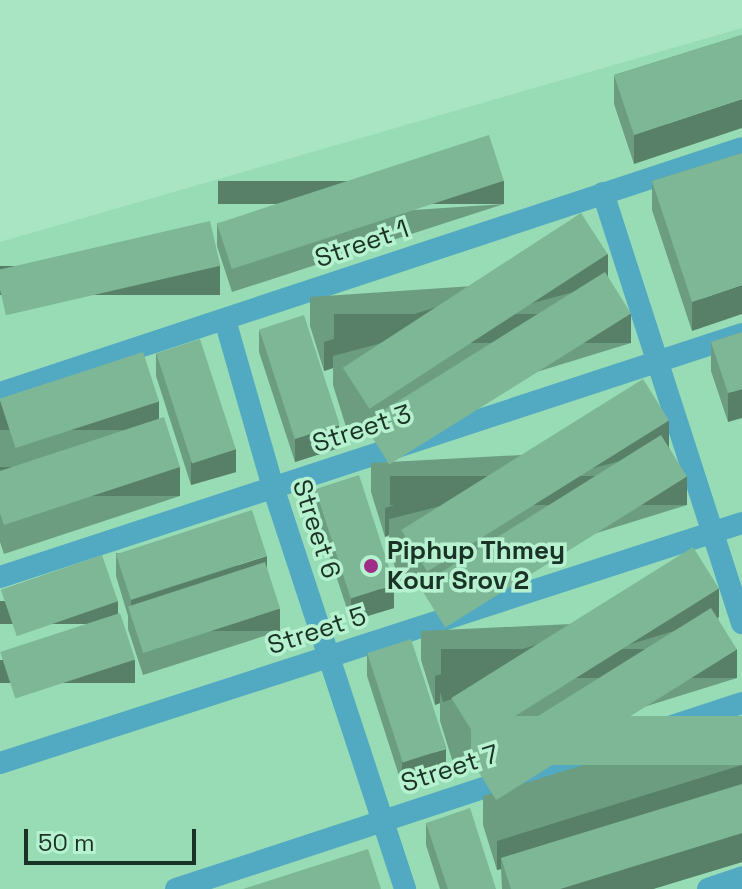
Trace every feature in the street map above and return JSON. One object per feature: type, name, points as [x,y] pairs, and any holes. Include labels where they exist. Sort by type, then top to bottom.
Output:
[{"type":"street","name":"Street 1","points":[[0,393],[742,148]]},
{"type":"street","points":[[603,193],[742,623]]},
{"type":"street","name":"Street 6","points":[[225,320],[273,487],[405,889]]},
{"type":"street","name":"Street 3","points":[[0,577],[742,334]]},
{"type":"street","name":"Street 5","points":[[0,763],[742,523]]},
{"type":"street","name":"Street 7","points":[[176,889],[742,703]]},
{"type":"street","points":[[708,889],[742,877]]},
{"type":"shaded area","name":"Piphup Thmey Kour Srov 2","points":[[742,28],[742,889],[0,889],[0,242]]},
{"type":"building","points":[[742,35],[742,99],[634,135],[614,75]]},
{"type":"building","points":[[489,135],[504,181],[232,269],[217,223]]},
{"type":"building","points":[[742,153],[742,285],[692,302],[652,181]]},
{"type":"building","points":[[581,213],[608,254],[370,409],[343,368]]},
{"type":"building","points":[[210,221],[220,266],[6,315],[0,289],[0,269]]},
{"type":"building","points":[[605,272],[631,314],[389,465],[363,423]]},
{"type":"building","points":[[304,315],[340,424],[295,439],[259,330]]},
{"type":"building","points":[[742,332],[742,389],[728,393],[711,342]]},
{"type":"building","points":[[200,339],[236,449],[192,464],[156,353]]},
{"type":"building","points":[[143,352],[159,401],[15,448],[0,398]]},
{"type":"building","points":[[643,379],[669,421],[427,572],[401,530]]},
{"type":"building","points":[[164,417],[180,467],[4,525],[0,513],[0,471]]},
{"type":"building","points":[[661,435],[687,477],[445,628],[419,586]]},
{"type":"building","points":[[359,475],[395,584],[351,599],[315,489]]},
{"type":"building","points":[[252,510],[267,556],[131,600],[116,554]]},
{"type":"building","points":[[693,547],[719,589],[477,740],[451,698]]},
{"type":"building","points":[[102,555],[118,601],[17,636],[1,590]]},
{"type":"building","points":[[265,562],[280,609],[143,653],[128,606]]},
{"type":"building","points":[[711,608],[737,650],[496,800],[470,758]]},
{"type":"building","points":[[120,613],[135,660],[15,699],[0,652]]},
{"type":"building","points":[[411,639],[447,748],[403,763],[367,653]]},
{"type":"building","points":[[471,716],[742,716],[742,765],[471,765]]},
{"type":"building","points":[[742,784],[742,833],[560,889],[511,889],[501,858]]},
{"type":"building","points":[[470,808],[496,889],[448,889],[426,823]]},
{"type":"building","points":[[368,849],[381,889],[243,889]]},
{"type":"place","name":"Piphup Thmey Kour Srov 2","points":[[371,566]]}]
